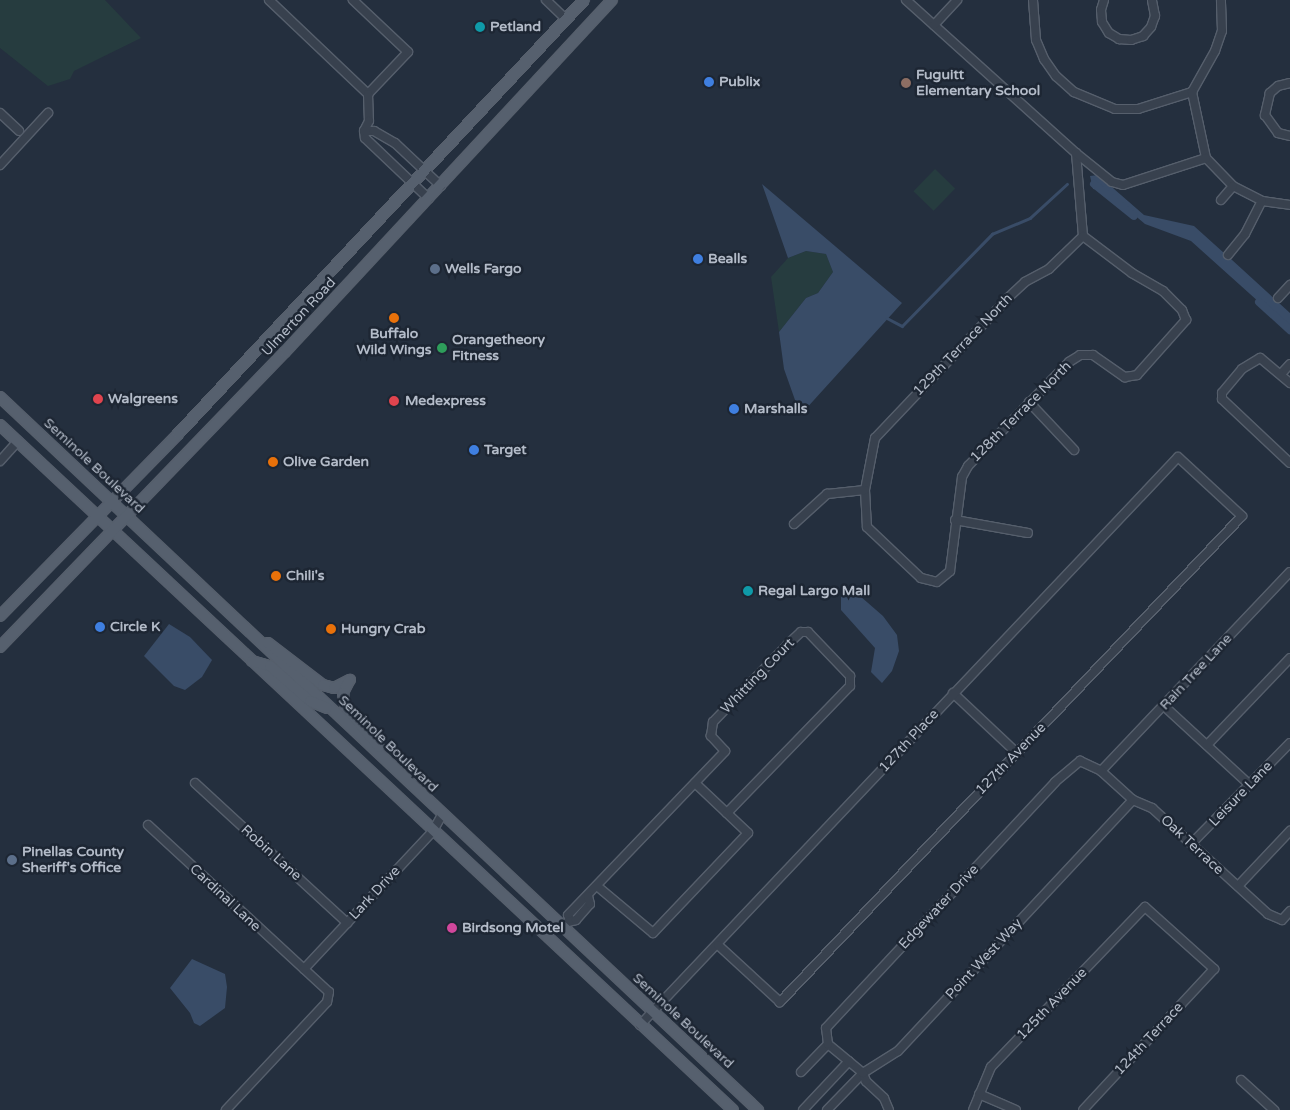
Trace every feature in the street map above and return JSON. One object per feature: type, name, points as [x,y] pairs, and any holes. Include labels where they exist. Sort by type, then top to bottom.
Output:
[{"type":"main road","name":"Ulmerton Road","points":[[0,616],[427,171],[584,0]]},
{"type":"main road","name":"Ulmerton Road","points":[[0,647],[442,186],[612,0]]},
{"type":"main road","name":"Seminole Boulevard","points":[[0,397],[112,500],[442,815],[566,924],[653,1012],[758,1110]]},
{"type":"main road","points":[[0,425],[733,1110]]},
{"type":"main road","points":[[234,618],[322,685],[334,688],[350,680],[343,693],[345,706],[408,782]]},
{"type":"main road","points":[[250,660],[270,666],[310,701],[332,710]]},
{"type":"street","points":[[269,0],[368,94],[370,121],[364,132],[365,138],[429,199]]},
{"type":"street","points":[[353,0],[408,52],[368,94]]},
{"type":"street","points":[[546,0],[566,19]]},
{"type":"street","points":[[906,0],[1076,153],[1112,182],[1122,185],[1206,158]]},
{"type":"street","points":[[934,25],[957,0]]},
{"type":"street","points":[[1033,0],[1036,40],[1044,59],[1056,76],[1074,92],[1115,109],[1146,107],[1192,92]]},
{"type":"street","points":[[1104,0],[1101,10],[1102,22],[1109,33],[1119,39],[1131,40],[1143,36],[1151,28],[1156,16],[1152,0]]},
{"type":"street","points":[[1221,0],[1223,14],[1220,38],[1192,92],[1206,158],[1233,186],[1262,201],[1290,205]]},
{"type":"street","points":[[1290,82],[1278,86],[1270,93],[1265,115],[1278,132],[1290,136]]},
{"type":"street","points":[[0,112],[19,131]]},
{"type":"street","points":[[0,165],[48,113]]},
{"type":"street","points":[[364,132],[374,131],[395,143],[442,186]]},
{"type":"street","points":[[1076,153],[1084,236]]},
{"type":"street","points":[[1220,200],[1233,186]]},
{"type":"street","points":[[1228,255],[1246,234],[1262,201]]},
{"type":"street","name":"128th Terrace North","points":[[936,582],[950,571],[962,477],[968,466],[1029,402],[1080,355],[1093,355],[1126,377],[1137,375],[1186,320],[1182,310],[1163,292],[1132,274],[1084,236]]},
{"type":"street","name":"129th Terrace North","points":[[936,582],[921,578],[868,527],[865,490],[875,438],[1008,298],[1025,282],[1049,269],[1084,236]]},
{"type":"street","points":[[1278,298],[1290,285]]},
{"type":"street","points":[[1290,383],[1264,360],[1253,360],[1222,393],[1224,404],[1290,463]]},
{"type":"street","points":[[1281,374],[1290,364]]},
{"type":"street","points":[[1029,402],[1074,450]]},
{"type":"street","points":[[0,461],[18,442]]},
{"type":"street","name":"127th Avenue","points":[[718,945],[780,1002],[1242,516],[1178,457]]},
{"type":"street","name":"127th Place","points":[[640,1024],[718,945],[953,693],[1178,457]]},
{"type":"street","points":[[794,524],[827,494],[865,490]]},
{"type":"street","points":[[955,520],[1028,533]]},
{"type":"street","name":"Rain Tree Lane","points":[[1101,771],[1290,572]]},
{"type":"street","name":"Whitting Court","points":[[566,924],[568,914],[588,896],[725,751],[711,736],[713,722],[801,632],[808,632],[818,638],[850,676],[850,686],[727,813]]},
{"type":"street","points":[[1207,745],[1290,658]]},
{"type":"street","points":[[953,693],[1017,753]]},
{"type":"street","points":[[1164,706],[1250,785]]},
{"type":"street","name":"Leisure Lane","points":[[1192,844],[1290,743]]},
{"type":"street","name":"Edgewater Drive","points":[[828,1044],[826,1028],[1055,782],[1080,761],[1101,771]]},
{"type":"street","name":"Oak Terrace","points":[[1101,771],[1133,800],[1152,808],[1268,914],[1282,920],[1290,911]]},
{"type":"street","points":[[597,886],[653,933],[748,833],[695,783]]},
{"type":"street","name":"Robin Lane","points":[[195,784],[347,923]]},
{"type":"street","name":"Point West Way","points":[[827,1110],[863,1073],[898,1051],[1133,800]]},
{"type":"street","name":"Lark Drive","points":[[304,969],[433,831],[442,815]]},
{"type":"street","name":"Cardinal Lane","points":[[148,825],[329,992],[327,1002],[226,1110]]},
{"type":"street","points":[[1238,886],[1290,831]]},
{"type":"street","points":[[566,924],[576,920],[586,908],[588,896]]},
{"type":"street","points":[[580,902],[586,908]]},
{"type":"street","name":"124th Terrace","points":[[1083,1110],[1214,969],[1145,907]]},
{"type":"street","name":"125th Avenue","points":[[973,1110],[991,1067],[1145,907]]},
{"type":"street","points":[[801,1072],[828,1044],[863,1073],[866,1081],[884,1098],[890,1110]]},
{"type":"street","points":[[803,1110],[849,1062]]},
{"type":"street","points":[[1241,1080],[1274,1110]]},
{"type":"street","points":[[979,1094],[1016,1110]]},
{"type":"green space","points":[[0,0],[105,0],[141,38],[74,71],[70,79],[48,86],[0,48]]},
{"type":"green space","points":[[935,169],[955,188],[934,211],[913,191]]},
{"type":"green space","points":[[806,251],[826,254],[833,272],[818,293],[806,298],[779,332],[771,277],[788,258]]},
{"type":"water","points":[[1098,175],[1144,215],[1194,226],[1224,253],[1223,255],[1231,259],[1290,313],[1290,330],[1191,241],[1145,224],[1106,191],[1093,189],[1090,176]]},
{"type":"water","points":[[762,184],[902,303],[804,411],[795,400],[784,369],[779,332],[806,298],[818,293],[833,272],[826,254],[806,251],[788,258]]},
{"type":"water","points":[[850,592],[860,596],[883,616],[897,635],[899,651],[892,671],[882,683],[871,672],[875,648],[841,610],[841,596]]},
{"type":"water","points":[[169,624],[190,637],[212,660],[202,677],[185,690],[174,686],[144,656]]},
{"type":"water","points":[[192,959],[225,974],[227,987],[225,1008],[200,1026],[194,1023],[190,1013],[170,988]]},
{"type":"waterway","points":[[887,318],[902,326],[992,234],[1030,218],[1067,184]]},
{"type":"waterway","points":[[1094,184],[1134,216]]},
{"type":"waterway","points":[[1259,302],[1290,330]]},
{"type":"place","name":"Petland","points":[[480,27]]},
{"type":"place","name":"Publix","points":[[709,82]]},
{"type":"place","name":"Fuguitt Elementary School","points":[[906,83]]},
{"type":"place","name":"Bealls","points":[[698,259]]},
{"type":"place","name":"Wells Fargo","points":[[435,269]]},
{"type":"place","name":"Buffalo Wild Wings","points":[[394,318]]},
{"type":"place","name":"Orangetheory Fitness","points":[[442,348]]},
{"type":"place","name":"Walgreens","points":[[98,399]]},
{"type":"place","name":"Medexpress","points":[[394,401]]},
{"type":"place","name":"Marshalls","points":[[734,409]]},
{"type":"place","name":"Target","points":[[474,450]]},
{"type":"place","name":"Olive Garden","points":[[273,462]]},
{"type":"place","name":"Chili's","points":[[276,576]]},
{"type":"place","name":"Regal Largo Mall","points":[[748,591]]},
{"type":"place","name":"Circle K","points":[[100,627]]},
{"type":"place","name":"Hungry Crab","points":[[331,629]]},
{"type":"place","name":"Pinellas County Sheriff's Office","points":[[12,860]]},
{"type":"place","name":"Birdsong Motel","points":[[452,928]]}]
